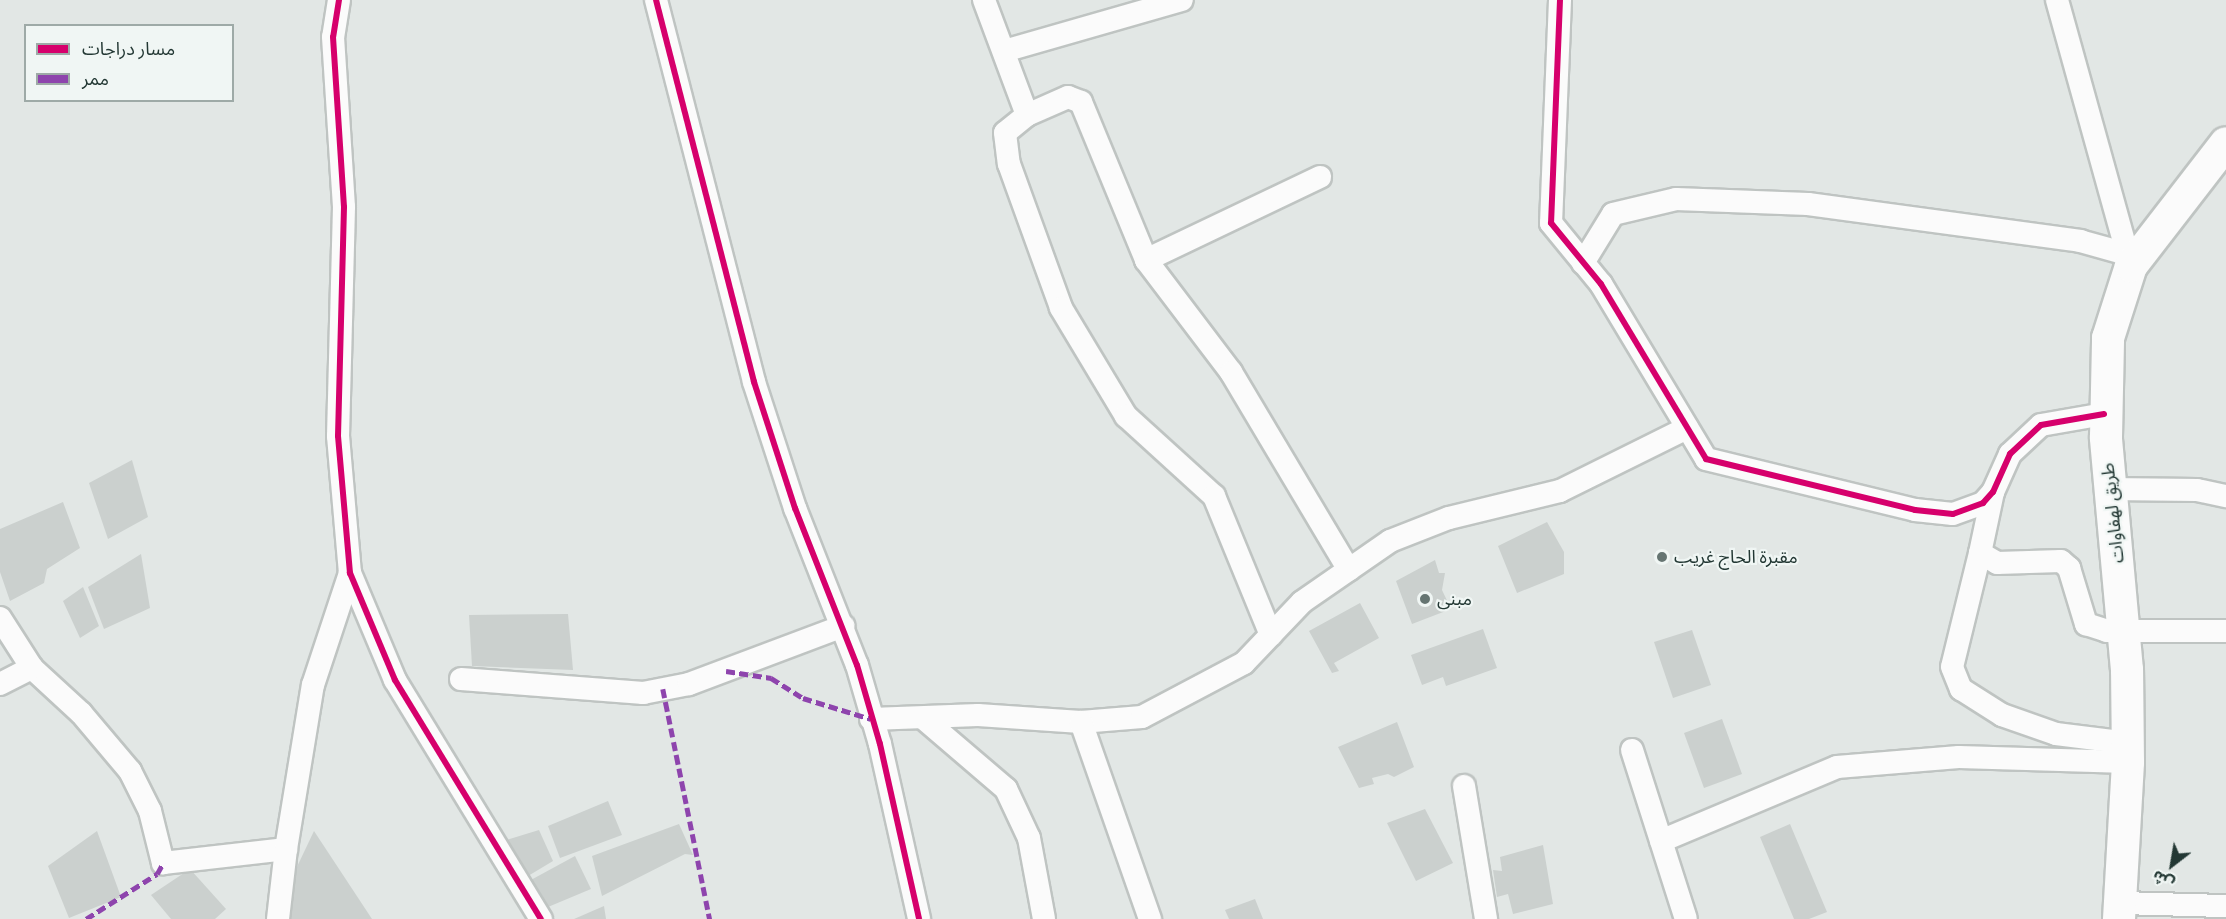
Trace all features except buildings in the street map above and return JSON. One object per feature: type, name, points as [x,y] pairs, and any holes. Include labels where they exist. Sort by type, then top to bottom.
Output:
[{"type":"street","points":[[339,0],[333,37],[344,218],[338,436],[350,573],[395,680],[541,919]]},
{"type":"street","points":[[656,0],[754,382],[795,508],[843,626],[871,719],[919,919]]},
{"type":"street","points":[[984,0],[1027,115]]},
{"type":"street","points":[[1004,51],[1182,0]]},
{"type":"street","points":[[1560,0],[1549,205],[1558,236],[1602,284],[1698,450],[1718,465],[1915,510],[1953,514],[1983,503],[1994,492]]},
{"type":"street","points":[[2057,0],[2129,260]]},
{"type":"street","points":[[1271,635],[1214,496],[1126,416],[1061,308],[1005,148],[1005,133],[1027,115],[1068,98],[1081,102],[1146,260],[1231,372],[1349,570]]},
{"type":"street","name":"طريق لهفاوات","points":[[2120,911],[2128,752],[2126,631],[2109,489],[2104,414],[2112,313],[2129,260],[2226,143]]},
{"type":"street","points":[[1146,260],[1320,177]]},
{"type":"street","points":[[1583,263],[1613,214],[1676,199],[1725,198],[1996,229],[2080,241],[2129,260]]},
{"type":"street","points":[[2104,414],[2065,419],[2031,431],[2010,454],[1994,492],[1952,667],[1961,689],[2002,715],[2056,734],[2128,752]]},
{"type":"street","points":[[871,719],[1013,715],[1081,722],[1142,717],[1183,699],[1244,663],[1302,602],[1417,528],[1560,491],[1687,428]]},
{"type":"street","points":[[2109,489],[2197,490],[2226,496]]},
{"type":"street","points":[[1980,553],[1997,563],[2061,561],[2069,568],[2086,624],[2126,631],[2226,631]]},
{"type":"street","points":[[278,919],[286,849],[313,686],[350,573]]},
{"type":"street","points":[[0,618],[32,668],[81,712],[130,771],[150,812],[163,863],[286,849]]},
{"type":"street","points":[[461,679],[643,693],[689,684],[843,626]]},
{"type":"street","points":[[0,684],[32,668]]},
{"type":"street","points":[[923,717],[1006,789],[1029,838],[1044,919]]},
{"type":"street","points":[[1081,722],[1150,919]]},
{"type":"street","points":[[1632,750],[1686,919]]},
{"type":"street","points":[[1661,841],[1837,767],[1959,757],[2128,752]]},
{"type":"street","points":[[1464,786],[1486,919]]},
{"type":"street","points":[[2120,911],[2226,906]]},
{"type":"marked path","points":[[726,671],[771,678],[803,698],[871,719]]},
{"type":"marked path","points":[[663,689],[710,919]]},
{"type":"marked path","points":[[86,919],[157,874],[163,863]]},
{"type":"cycle path","points":[[339,0],[333,37],[344,207],[338,436],[350,573],[395,680],[541,919]]},
{"type":"cycle path","points":[[656,0],[754,382],[795,508],[857,665],[880,744],[919,919]]},
{"type":"cycle path","points":[[1560,0],[1551,223],[1601,284],[1706,459],[1915,510],[1953,514],[1983,503],[1993,492],[2010,454],[2041,425],[2104,414]]},
{"type":"place","name":"مقبرة الحاج غريب","points":[[1662,557]]},
{"type":"place","name":"مبنى","points":[[1425,599]]}]
